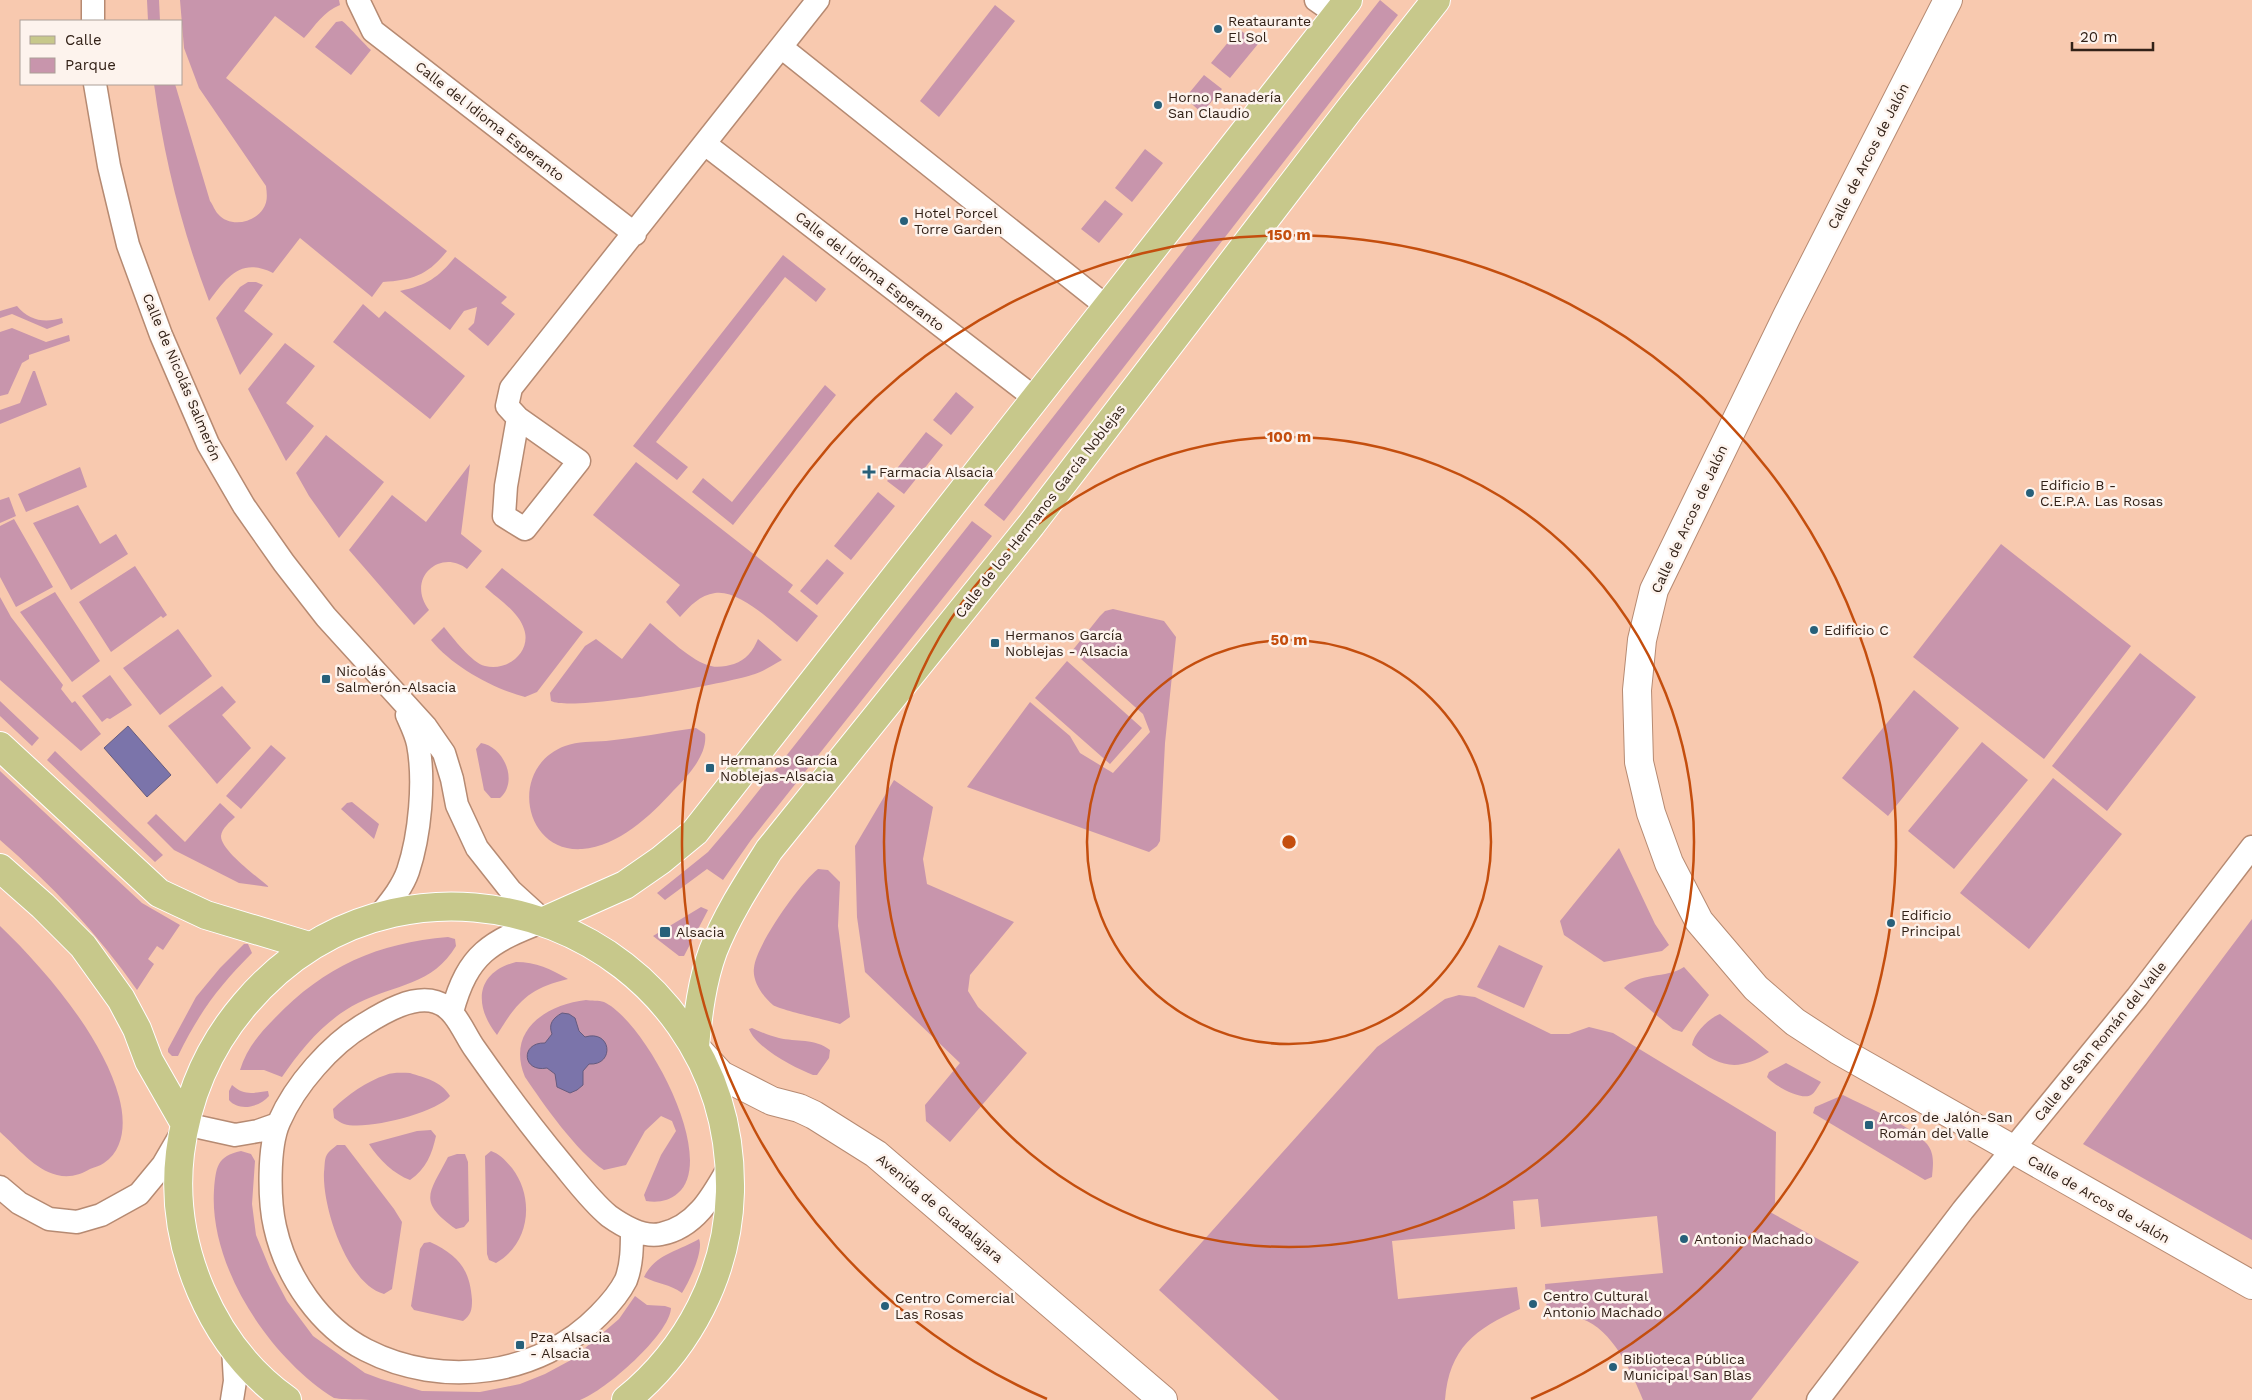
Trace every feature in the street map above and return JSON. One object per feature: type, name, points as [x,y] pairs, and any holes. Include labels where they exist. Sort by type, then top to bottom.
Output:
[{"type":"main road","name":"Calle de los Hermanos García Noblejas","points":[[696,1047],[699,1012],[713,952],[736,901],[770,850],[1031,525],[1342,118],[1436,0]]},
{"type":"main road","points":[[544,921],[625,885],[661,860],[695,832],[1036,398],[1333,5]]},
{"type":"main road","points":[[0,746],[134,873],[159,893],[206,915],[309,946]]},
{"type":"main road","points":[[0,868],[44,906],[83,946],[120,999],[137,1029],[149,1061],[184,1127]]},
{"type":"main road","points":[[287,1400],[269,1387],[233,1347],[215,1321],[200,1290],[190,1262],[180,1211],[180,1160],[184,1127],[196,1086],[207,1061],[230,1022],[262,985],[309,946],[379,916],[434,907],[490,908],[544,921],[579,936],[613,956],[646,983],[674,1015],[696,1047],[714,1087],[723,1121],[730,1165],[729,1216],[718,1265],[700,1312],[675,1350],[645,1385],[626,1400]]},
{"type":"street","points":[[93,0],[93,20]]},
{"type":"street","name":"Calle del Idioma Esperanto","points":[[358,0],[364,17],[374,31],[634,234]]},
{"type":"street","points":[[518,418],[506,486],[504,516],[524,529],[579,461],[518,418],[508,406],[511,388],[818,0]]},
{"type":"street","name":"Calle de Arcos de Jalón","points":[[1948,0],[1787,316],[1654,590],[1642,640],[1638,690],[1639,762],[1651,813],[1669,863],[1699,921],[1756,988],[1795,1022],[1838,1050],[2252,1285]]},
{"type":"street","points":[[781,47],[1106,306]]},
{"type":"street","name":"Calle de Nicolás Salmerón","points":[[95,85],[108,166],[128,245],[161,335],[208,444],[244,506],[284,563],[326,617],[384,680],[403,704],[426,727],[444,753],[457,805],[477,848],[511,891],[544,921]]},
{"type":"street","name":"Calle del Idioma Esperanto","points":[[705,144],[1036,398]]},
{"type":"street","name":"Calle de Nicolás Salmerón","points":[[379,916],[398,892],[408,872],[419,817],[420,778],[418,743],[403,704]]},
{"type":"street","name":"Calle de San Román del Valle","points":[[1818,1400],[1962,1210],[2137,997],[2252,847]]},
{"type":"street","points":[[452,1012],[458,990],[468,970],[480,954],[517,932],[544,921]]},
{"type":"street","points":[[632,1230],[632,1255],[626,1280],[608,1306],[585,1329],[557,1348],[526,1361],[497,1370],[461,1373],[422,1368],[393,1361],[366,1350],[339,1333],[302,1291],[280,1248],[272,1212],[270,1184],[278,1124],[305,1077],[351,1032],[381,1014],[402,1005],[423,1001],[437,1002],[452,1012],[466,1036],[521,1115],[582,1188],[608,1215],[632,1230],[660,1235],[690,1221],[708,1202],[730,1165]]},
{"type":"street","name":"Avenida de Guadalajara","points":[[696,1047],[721,1075],[772,1101],[814,1115],[876,1154],[1163,1400]]},
{"type":"street","points":[[0,1187],[19,1203],[49,1218],[77,1222],[101,1215],[139,1194],[163,1165],[184,1127],[236,1134],[258,1131],[278,1124]]},
{"type":"street","points":[[232,1400],[235,1381],[233,1347]]},
{"type":"green space","points":[[147,0],[159,0],[160,20],[148,20]]},
{"type":"green space","points":[[180,0],[339,0],[340,5],[324,15],[304,38],[275,16],[226,78],[447,251],[440,259],[419,275],[403,280],[383,282],[372,297],[300,238],[273,273],[252,267],[243,268],[229,277],[209,301],[190,248],[175,194],[154,85],[175,85],[210,201],[218,214],[229,221],[235,222],[254,218],[265,206],[267,192],[266,186],[199,88],[184,48]]},
{"type":"green space","points":[[1380,0],[1398,15],[1004,521],[984,505]]},
{"type":"green space","points":[[995,5],[1015,21],[939,117],[920,101]]},
{"type":"green space","points":[[342,21],[371,50],[351,75],[315,47],[336,22]]},
{"type":"green space","points":[[1239,29],[1258,44],[1230,78],[1211,63]]},
{"type":"green space","points":[[1204,75],[1222,89],[1202,113],[1185,98]]},
{"type":"green space","points":[[1145,149],[1163,163],[1132,202],[1115,188]]},
{"type":"green space","points":[[1105,200],[1123,214],[1099,243],[1081,229]]},
{"type":"green space","points":[[783,255],[826,289],[816,302],[785,277],[656,442],[688,467],[677,480],[633,446]]},
{"type":"green space","points":[[455,257],[507,297],[501,303],[515,314],[488,346],[468,329],[474,323],[477,307],[464,311],[450,330],[400,291],[431,280]]},
{"type":"green space","points":[[248,282],[256,282],[263,285],[244,311],[273,334],[240,375],[216,318],[240,287]]},
{"type":"green space","points":[[363,304],[379,318],[385,311],[465,376],[430,419],[333,342]]},
{"type":"green space","points":[[17,306],[32,318],[49,320],[62,318],[63,323],[47,329],[12,314],[0,318],[0,311]]},
{"type":"green space","points":[[12,328],[46,342],[69,335],[70,341],[29,355],[29,359],[22,363],[8,394],[0,396],[0,332]]},
{"type":"green space","points":[[285,343],[315,366],[286,403],[314,426],[286,461],[248,389]]},
{"type":"green space","points":[[33,371],[35,371],[47,405],[0,424],[0,410],[20,403]]},
{"type":"green space","points":[[825,385],[836,395],[733,525],[692,492],[703,478],[732,502]]},
{"type":"green space","points":[[956,392],[974,407],[951,435],[933,420]]},
{"type":"green space","points":[[926,432],[943,445],[904,494],[887,481]]},
{"type":"green space","points":[[326,435],[384,482],[339,538],[309,496],[296,473]]},
{"type":"green space","points":[[636,462],[793,585],[788,592],[818,616],[797,642],[758,610],[725,593],[705,596],[680,617],[666,602],[680,585],[593,515]]},
{"type":"green space","points":[[470,464],[461,534],[482,551],[467,569],[457,563],[447,562],[437,564],[429,570],[424,577],[421,587],[423,598],[429,610],[414,625],[349,550],[392,495],[426,522]]},
{"type":"green space","points":[[80,467],[87,487],[26,512],[18,494]]},
{"type":"green space","points":[[878,492],[895,506],[851,560],[834,546]]},
{"type":"green space","points":[[9,497],[16,516],[0,523],[0,500]]},
{"type":"green space","points":[[78,505],[100,544],[116,534],[128,554],[71,590],[33,523]]},
{"type":"green space","points":[[14,519],[53,587],[16,607],[0,577],[0,526]]},
{"type":"green space","points":[[972,521],[992,536],[751,840],[723,880],[707,869],[665,900],[657,893],[708,852],[737,818]]},
{"type":"green space","points":[[2001,544],[2131,646],[2044,759],[1913,657]]},
{"type":"green space","points":[[827,559],[844,573],[817,605],[800,591]]},
{"type":"green space","points":[[135,566],[167,615],[163,618],[161,616],[111,652],[79,602]]},
{"type":"green space","points":[[502,568],[583,632],[537,692],[525,697],[499,688],[462,668],[431,640],[444,627],[463,649],[480,664],[494,667],[502,666],[516,658],[525,645],[524,629],[513,611],[485,587]]},
{"type":"green space","points":[[55,592],[100,661],[72,682],[20,612]]},
{"type":"green space","points":[[0,597],[11,617],[63,685],[61,689],[72,703],[75,701],[101,734],[81,751],[0,680]]},
{"type":"green space","points":[[1113,609],[1164,621],[1176,637],[1165,743],[1160,841],[1149,852],[967,787],[1030,702],[1070,736],[1080,753],[1113,773],[1150,732],[1143,714],[1072,651],[1100,616],[1105,611]]},
{"type":"green space","points":[[650,623],[688,654],[711,666],[725,666],[742,660],[751,651],[758,639],[782,660],[755,674],[684,690],[588,703],[551,701],[550,693],[585,646],[596,639],[622,659]]},
{"type":"green space","points":[[178,629],[212,676],[160,715],[123,668]]},
{"type":"green space","points":[[2140,653],[2196,697],[2107,811],[2052,766]]},
{"type":"green space","points":[[1067,661],[1142,728],[1110,764],[1035,698]]},
{"type":"green space","points":[[110,675],[132,705],[102,722],[82,696]]},
{"type":"green space","points":[[222,686],[236,702],[222,715],[251,748],[217,784],[168,726]]},
{"type":"green space","points":[[1914,690],[1959,728],[1888,816],[1842,778]]},
{"type":"green space","points":[[0,701],[39,738],[32,746],[0,716]]},
{"type":"green space","points":[[696,728],[705,734],[705,742],[700,758],[684,779],[644,820],[621,836],[596,847],[582,849],[562,847],[546,838],[536,824],[530,807],[530,789],[535,772],[547,757],[565,746],[575,743],[617,740]]},
{"type":"green space","points":[[1982,742],[2028,780],[1954,869],[1908,831]]},
{"type":"green space","points":[[481,743],[496,751],[506,766],[508,783],[506,791],[500,798],[491,798],[484,790],[476,749]]},
{"type":"green space","points":[[271,745],[286,758],[241,809],[226,796]]},
{"type":"green space","points":[[55,751],[163,855],[155,862],[47,760]]},
{"type":"green space","points":[[0,771],[142,903],[180,925],[163,950],[157,946],[148,959],[154,964],[137,990],[106,949],[73,911],[0,840]]},
{"type":"green space","points":[[2053,778],[2122,834],[2029,949],[1960,893]]},
{"type":"green space","points":[[894,780],[933,807],[923,859],[927,884],[1014,922],[970,975],[968,991],[978,1007],[1027,1053],[950,1142],[926,1121],[925,1105],[960,1063],[865,972],[857,917],[855,846]]},
{"type":"green space","points":[[352,802],[379,824],[374,839],[341,809],[347,803]]},
{"type":"green space","points":[[220,803],[235,817],[226,825],[221,836],[227,849],[269,887],[239,883],[174,850],[147,823],[156,814],[185,842]]},
{"type":"green space","points":[[1619,848],[1655,924],[1669,945],[1662,951],[1604,962],[1564,935],[1560,921]]},
{"type":"green space","points":[[818,869],[828,870],[840,882],[838,926],[850,1017],[840,1024],[773,1005],[759,988],[754,973],[757,958],[770,930],[790,900]]},
{"type":"green space","points":[[701,907],[708,910],[684,956],[679,956],[653,936]]},
{"type":"green space","points":[[2252,919],[2252,1240],[2083,1144]]},
{"type":"green space","points":[[0,926],[35,962],[70,1005],[100,1051],[119,1097],[123,1124],[120,1141],[116,1149],[111,1157],[102,1164],[78,1174],[61,1176],[41,1168],[0,1132]]},
{"type":"green space","points":[[448,937],[455,939],[456,946],[447,959],[436,969],[413,982],[358,1003],[335,1017],[306,1045],[282,1077],[264,1070],[240,1070],[249,1049],[268,1025],[292,1001],[332,972],[375,952],[398,945]]},
{"type":"green space","points":[[244,944],[248,944],[252,953],[229,977],[210,1001],[178,1056],[172,1056],[168,1049],[196,997],[220,968]]},
{"type":"green space","points":[[1499,945],[1543,966],[1524,1008],[1477,987]]},
{"type":"green space","points":[[516,962],[530,963],[543,967],[568,979],[543,987],[525,998],[511,1014],[497,1035],[489,1024],[484,1012],[482,991],[493,973]]},
{"type":"green space","points":[[1684,967],[1709,995],[1682,1032],[1673,1029],[1624,988],[1630,983],[1645,977],[1677,971]]},
{"type":"green space","points":[[1459,995],[1475,997],[1551,1034],[1569,1034],[1589,1027],[1613,1033],[1776,1132],[1775,1203],[1770,1212],[1859,1262],[1751,1400],[1643,1400],[1620,1353],[1603,1332],[1593,1324],[1582,1319],[1547,1313],[1545,1284],[1663,1273],[1657,1216],[1541,1227],[1538,1199],[1513,1201],[1515,1229],[1392,1241],[1398,1299],[1517,1287],[1520,1309],[1490,1324],[1467,1342],[1452,1367],[1445,1400],[1279,1400],[1159,1290],[1377,1047],[1445,999]]},
{"type":"green space","points":[[586,1000],[604,1002],[621,1014],[639,1035],[672,1091],[683,1122],[690,1151],[688,1176],[678,1193],[667,1200],[646,1201],[644,1195],[661,1155],[676,1131],[672,1121],[661,1116],[645,1131],[626,1165],[604,1170],[593,1162],[572,1140],[525,1077],[520,1061],[521,1046],[525,1034],[533,1023],[544,1014],[556,1008]]},
{"type":"green space","points":[[1720,1014],[1769,1052],[1748,1063],[1739,1065],[1721,1063],[1702,1053],[1692,1045],[1693,1040],[1703,1026]]},
{"type":"green space","points":[[752,1028],[779,1038],[805,1041],[824,1046],[830,1050],[829,1058],[817,1075],[813,1075],[796,1068],[768,1050],[753,1036],[749,1029]]},
{"type":"green space","points":[[1786,1063],[1821,1082],[1812,1094],[1801,1096],[1795,1094],[1781,1088],[1767,1077],[1769,1072]]},
{"type":"green space","points":[[410,1073],[437,1083],[450,1096],[430,1109],[383,1123],[354,1126],[344,1124],[334,1118],[333,1109],[365,1085],[389,1074]]},
{"type":"green space","points":[[232,1085],[245,1092],[268,1091],[269,1096],[260,1103],[249,1107],[238,1106],[229,1100],[229,1091]]},
{"type":"green space","points":[[1843,1095],[1899,1123],[1920,1137],[1930,1148],[1933,1160],[1932,1177],[1925,1180],[1813,1113],[1815,1107]]},
{"type":"green space","points":[[431,1130],[436,1136],[433,1149],[424,1166],[410,1180],[387,1166],[369,1144],[417,1131]]},
{"type":"green space","points":[[337,1145],[345,1145],[402,1222],[392,1289],[384,1294],[371,1287],[359,1276],[348,1260],[332,1223],[324,1187],[324,1172],[325,1159]]},
{"type":"green space","points":[[241,1151],[251,1154],[255,1161],[252,1204],[256,1235],[270,1269],[287,1301],[313,1336],[365,1373],[422,1391],[480,1392],[520,1384],[545,1374],[571,1360],[619,1319],[635,1296],[647,1305],[671,1308],[668,1319],[648,1346],[620,1374],[591,1395],[580,1400],[353,1400],[334,1398],[310,1381],[267,1335],[248,1308],[233,1279],[222,1249],[215,1219],[214,1190],[217,1169],[222,1159]]},
{"type":"green space","points":[[491,1151],[505,1160],[512,1168],[524,1193],[526,1206],[522,1233],[507,1255],[496,1263],[489,1260],[487,1254],[485,1156]]},
{"type":"green space","points":[[465,1154],[468,1162],[469,1221],[464,1227],[456,1229],[436,1211],[431,1204],[430,1196],[448,1157]]},
{"type":"green space","points":[[699,1239],[698,1258],[682,1293],[644,1277],[654,1263],[661,1258]]},
{"type":"green space","points":[[430,1242],[455,1258],[461,1264],[469,1280],[472,1304],[469,1314],[463,1321],[414,1310],[411,1306],[420,1249],[424,1243]]},
{"type":"shaded area","points":[[128,726],[171,775],[147,797],[104,748]]},
{"type":"shaded area","points":[[562,1013],[569,1014],[575,1018],[579,1031],[585,1037],[594,1036],[601,1038],[607,1048],[603,1060],[589,1064],[583,1071],[583,1085],[570,1093],[557,1087],[555,1074],[547,1068],[533,1066],[527,1057],[531,1047],[545,1043],[552,1034],[552,1022]]},
{"type":"place","name":"Reataurante El Sol","points":[[1218,29]]},
{"type":"place","name":"Horno Panadería San Claudio","points":[[1158,105]]},
{"type":"place","name":"Hotel Porcel Torre Garden","points":[[904,221]]},
{"type":"place","name":"Farmacia Alsacia","points":[[869,472]]},
{"type":"place","name":"Edificio B - C.E.P.A. Las Rosas","points":[[2030,493]]},
{"type":"place","name":"Edificio C","points":[[1814,630]]},
{"type":"place","name":"Hermanos García Noblejas - Alsacia","points":[[995,643]]},
{"type":"place","name":"Nicolás Salmerón-Alsacia","points":[[326,679]]},
{"type":"place","name":"Hermanos García Noblejas-Alsacia","points":[[710,768]]},
{"type":"place","name":"Edificio Principal","points":[[1891,923]]},
{"type":"place","name":"Alsacia","points":[[665,932]]},
{"type":"place","name":"Arcos de Jalón-San Román del Valle","points":[[1869,1125]]},
{"type":"place","name":"Antonio Machado","points":[[1684,1239]]},
{"type":"place","name":"Centro Cultural Antonio Machado","points":[[1533,1304]]},
{"type":"place","name":"Centro Comercial Las Rosas","points":[[885,1306]]},
{"type":"place","name":"Pza. Alsacia - Alsacia","points":[[520,1345]]},
{"type":"place","name":"Biblioteca Pública Municipal San Blas","points":[[1613,1367]]}]
